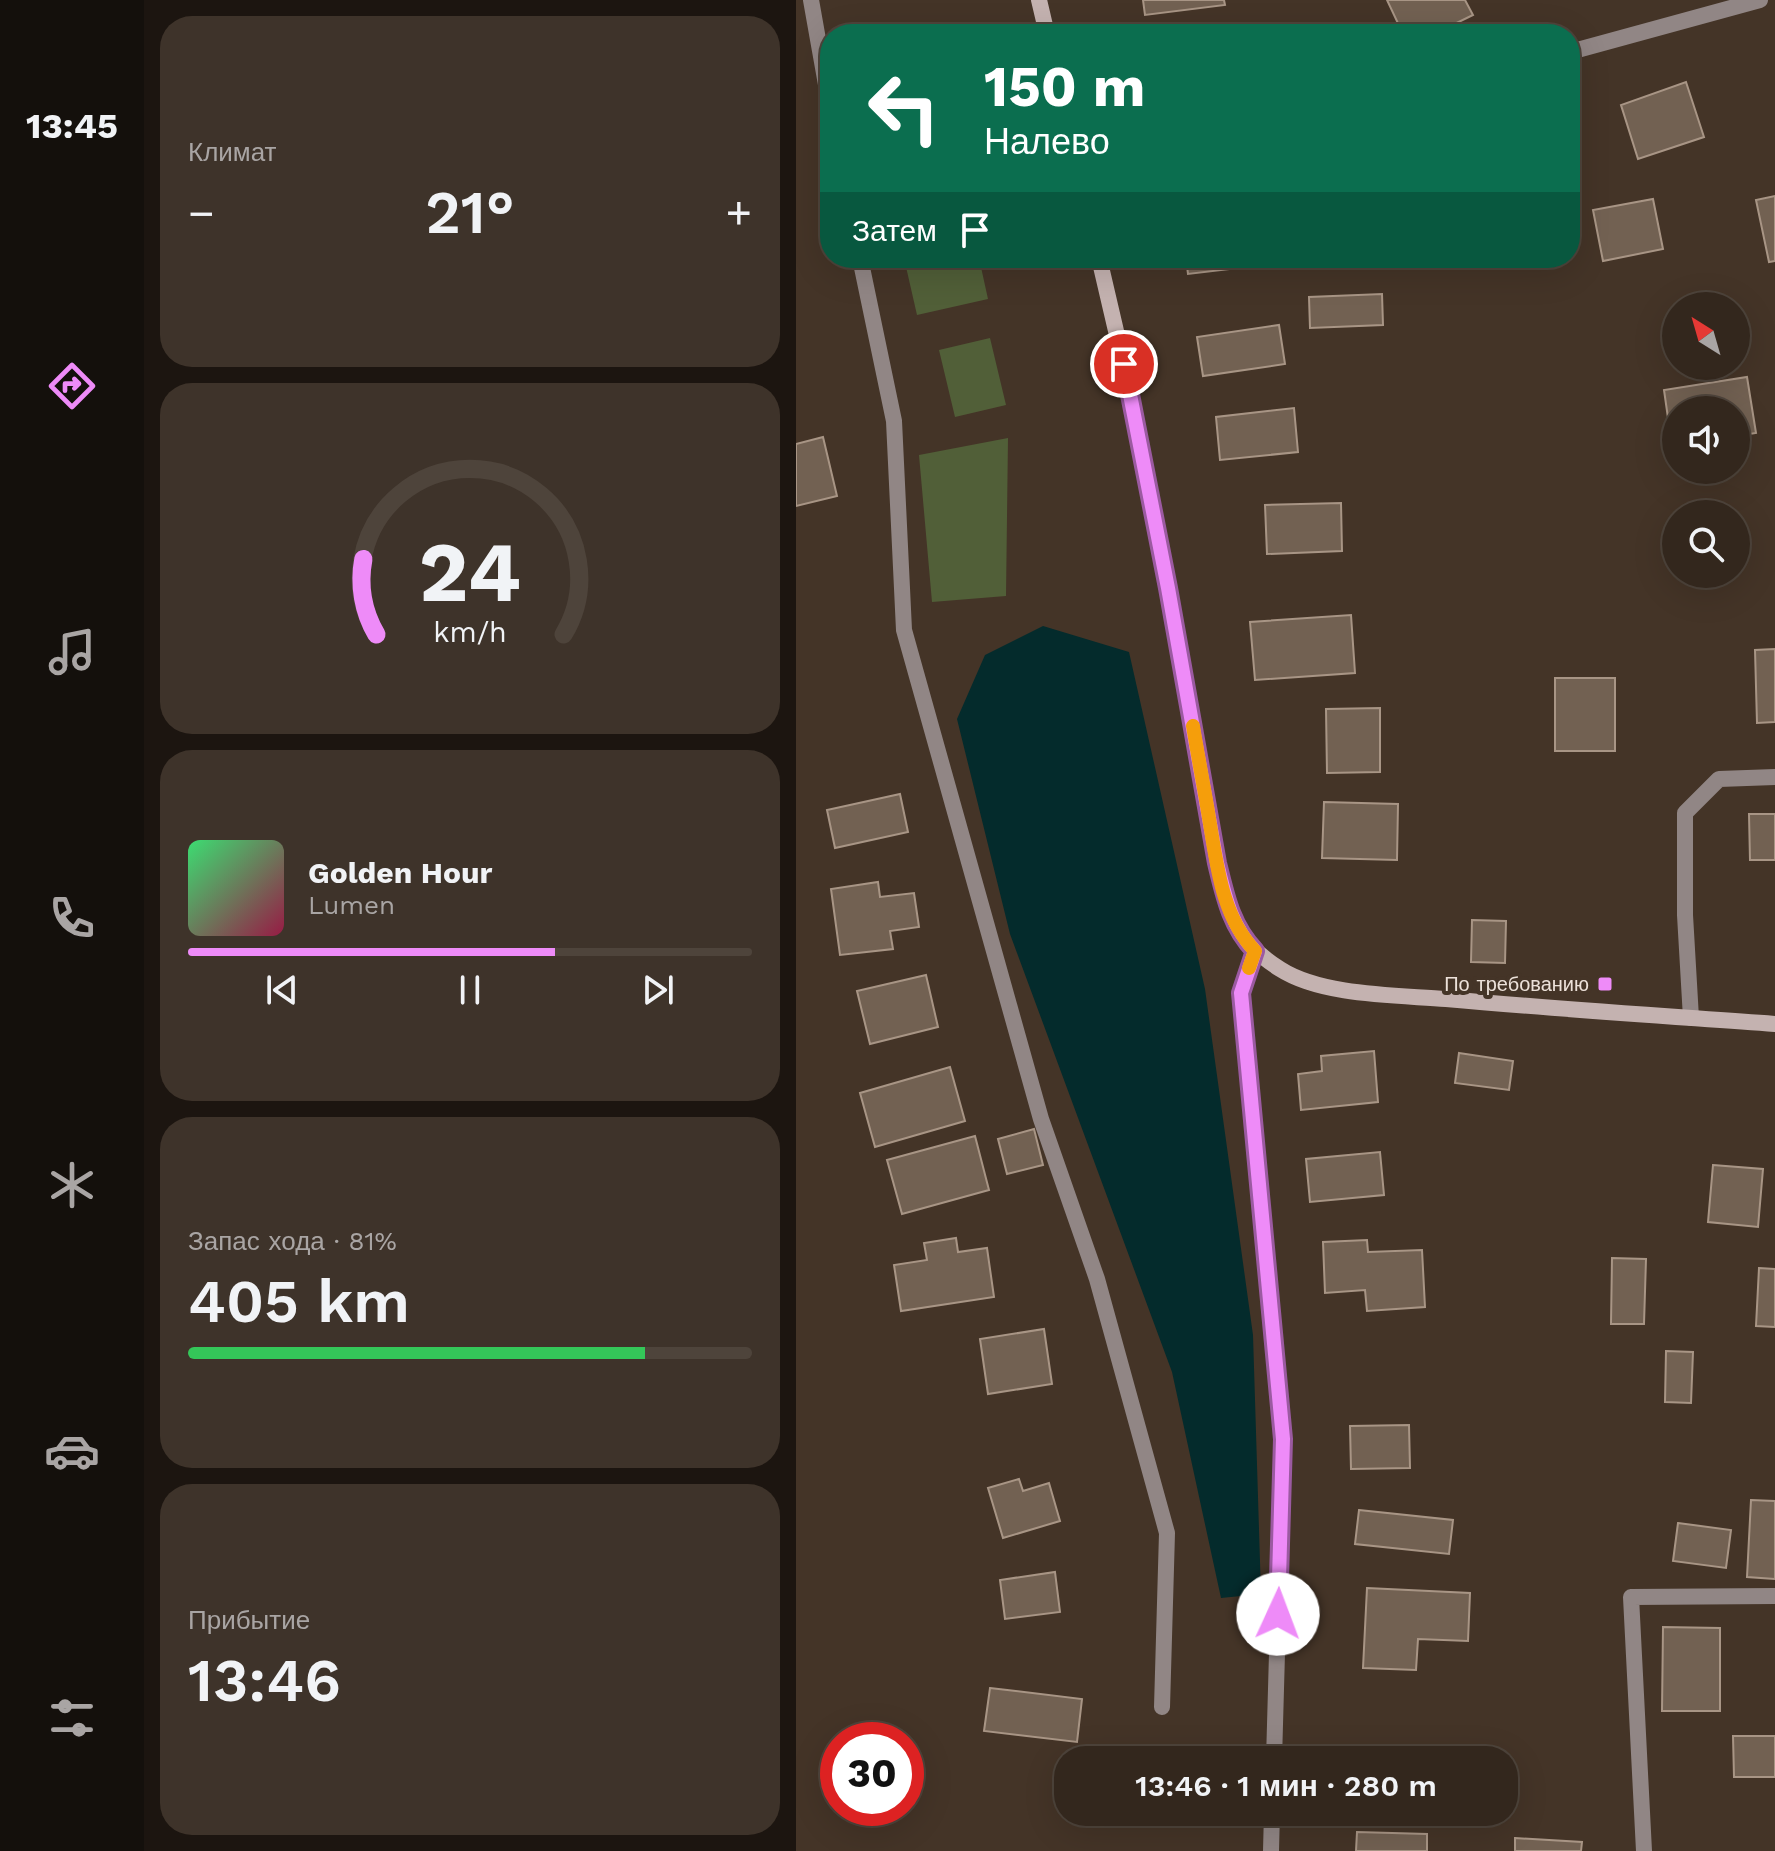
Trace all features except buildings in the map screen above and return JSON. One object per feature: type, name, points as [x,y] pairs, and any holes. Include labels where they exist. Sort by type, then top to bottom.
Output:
[{"type":"street","points":[[811,0],[820,51]]},
{"type":"street","points":[[1039,0],[1045,24]]},
{"type":"street","points":[[1580,49],[1760,0]]},
{"type":"street","points":[[862,268],[894,421],[904,630],[1041,1119],[1097,1279],[1167,1533],[1162,1707]]},
{"type":"street","points":[[1101,268],[1133,404],[1217,863],[1226,903],[1243,938],[1255,951],[1282,970],[1305,981],[1336,989],[1775,1024]]},
{"type":"street","points":[[1691,1018],[1685,915],[1685,813],[1719,779],[1775,777]]},
{"type":"street","points":[[1255,951],[1241,993],[1283,1439],[1274,1746]]},
{"type":"street","points":[[1644,1851],[1631,1597],[1775,1596]]},
{"type":"street","points":[[1271,1851],[1272,1826]]},
{"type":"green space","points":[[906,268],[981,268],[988,299],[917,315]]},
{"type":"green space","points":[[990,338],[1006,405],[955,417],[939,350]]},
{"type":"green space","points":[[1008,438],[1006,596],[932,602],[919,455]]},
{"type":"water","points":[[1043,626],[1129,652],[1205,989],[1253,1335],[1261,1594],[1221,1598],[1172,1372],[1010,934],[957,719],[985,655]]},
{"type":"slow traffic","points":[[1193,726],[1226,903],[1243,938],[1255,951],[1249,968]]},
{"type":"place","name":"По требованию","points":[[1605,984]]},
{"type":"route","points":[[1124,364],[1217,863],[1226,903],[1235,924],[1255,951],[1241,993],[1283,1439],[1278,1614]]}]
